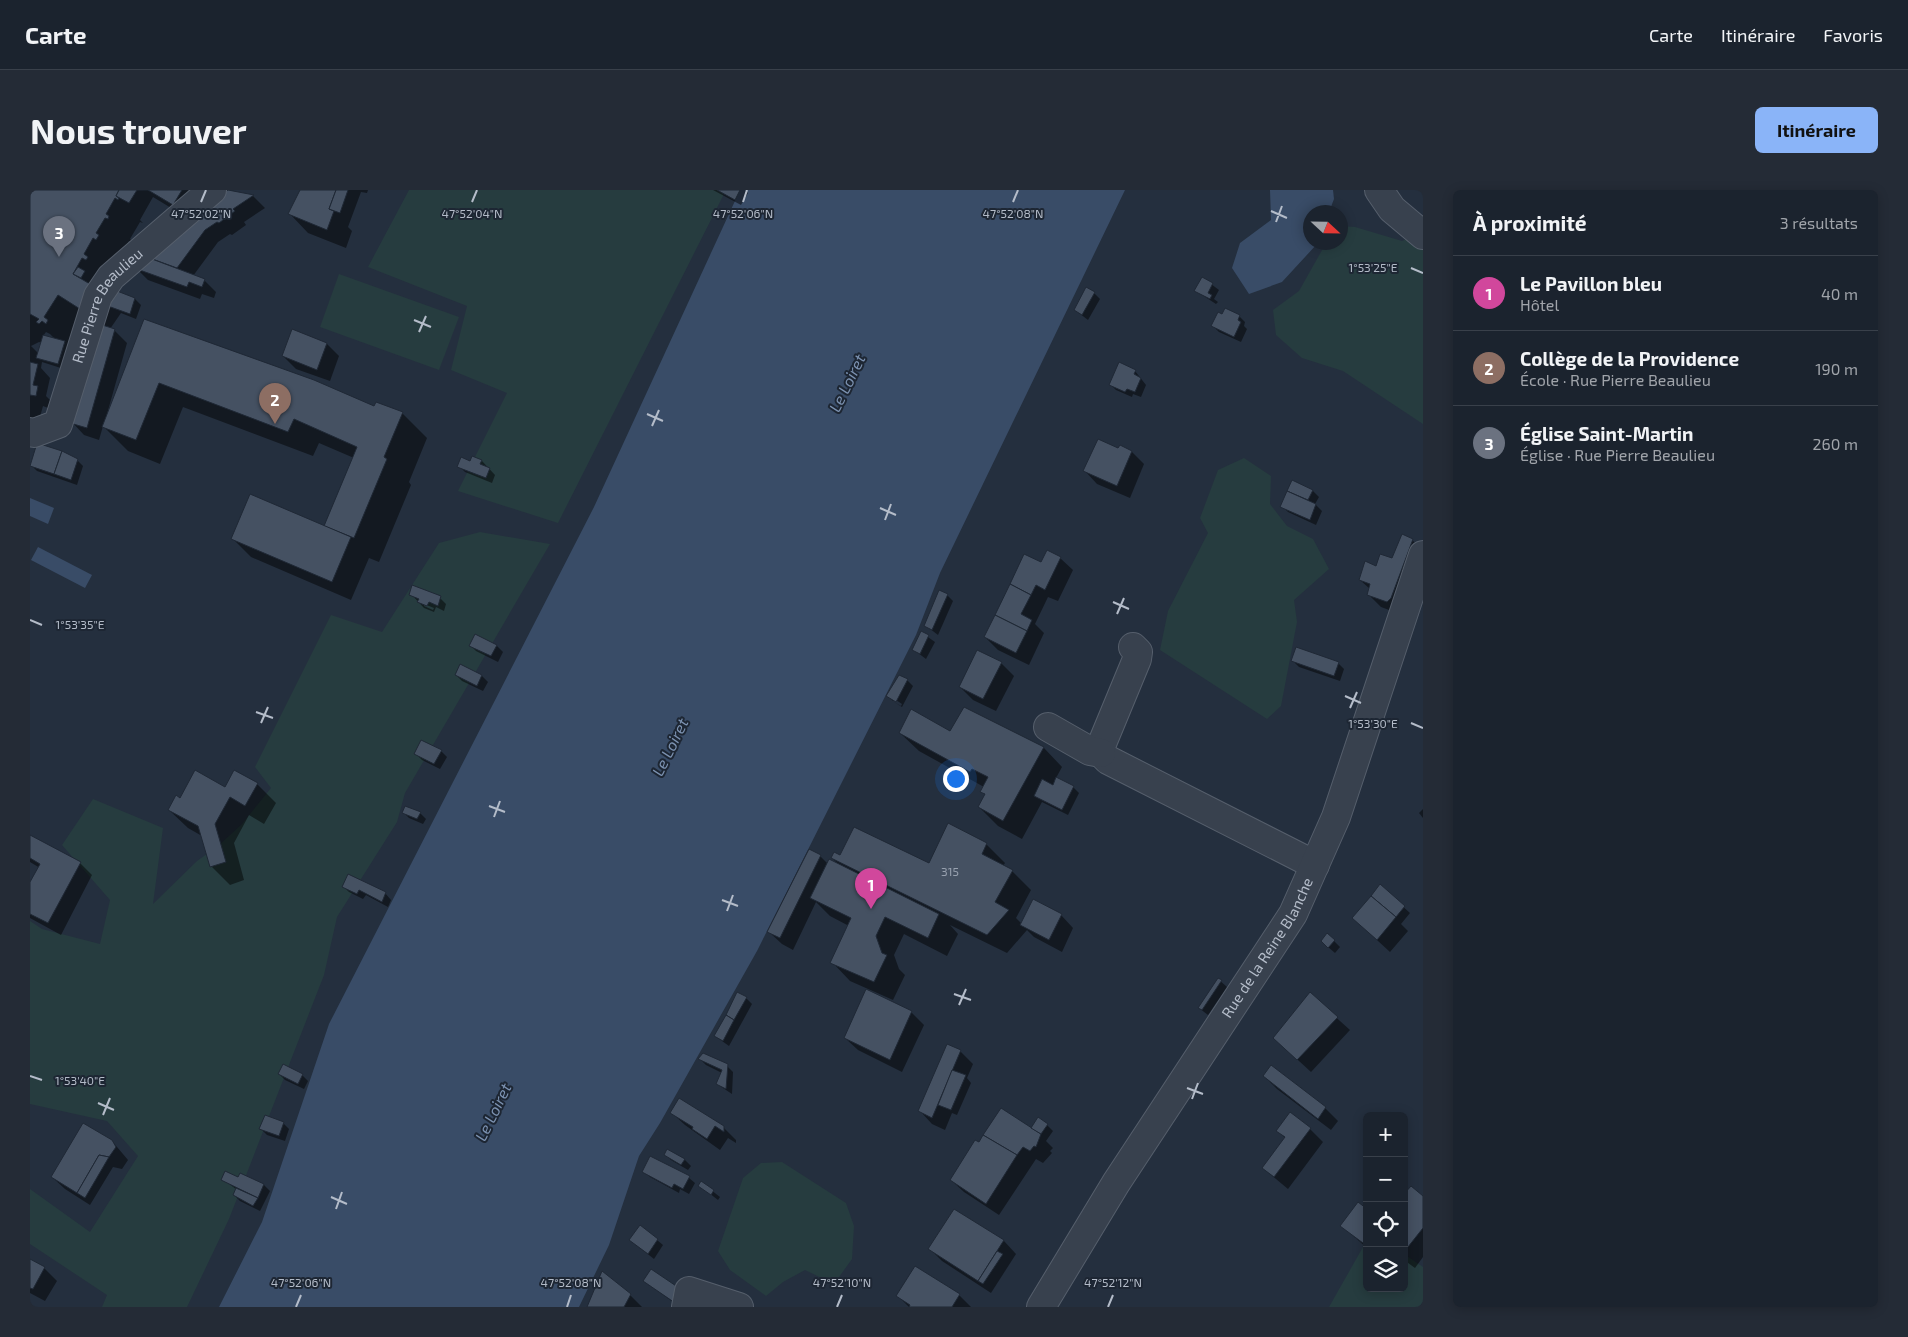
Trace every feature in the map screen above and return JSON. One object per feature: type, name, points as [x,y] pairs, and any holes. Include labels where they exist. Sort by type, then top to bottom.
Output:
[{"type":"street","name":"Rue Pierre Beaulieu","points":[[30,432],[34,433],[58,424],[98,296],[111,277],[212,190]]},
{"type":"street","points":[[1379,190],[1392,209],[1423,235]]},
{"type":"street","name":"Rue de la Reine Blanche","points":[[1041,1307],[1116,1183],[1293,914],[1336,817],[1423,555]]},
{"type":"street","points":[[1101,753],[1101,746],[1137,659],[1138,652],[1133,647]]},
{"type":"street","points":[[1048,726],[1090,750],[1101,753],[1108,760],[1315,865]]},
{"type":"street","points":[[688,1299],[739,1307]]},
{"type":"green space","points":[[409,190],[726,190],[558,523],[458,491],[507,393],[451,370],[467,306],[368,267]]},
{"type":"green space","points":[[1348,226],[1402,241],[1423,232],[1423,424],[1343,371],[1302,358],[1276,335],[1273,310],[1299,291],[1322,250],[1348,250]]},
{"type":"green space","points":[[339,274],[459,317],[439,370],[320,327]]},
{"type":"green space","points":[[1244,458],[1271,476],[1270,504],[1287,526],[1313,539],[1329,569],[1294,600],[1297,622],[1281,706],[1267,719],[1160,650],[1168,611],[1208,533],[1200,518],[1218,470]]},
{"type":"green space","points":[[480,532],[550,544],[405,793],[397,822],[337,917],[324,975],[229,1219],[187,1307],[102,1307],[107,1295],[30,1244],[30,1189],[90,1232],[138,1156],[107,1121],[30,1104],[30,921],[42,929],[100,944],[110,900],[62,845],[93,799],[163,828],[153,904],[197,861],[218,846],[242,824],[271,788],[255,767],[331,615],[382,632],[439,543]]},
{"type":"green space","points":[[782,1162],[846,1203],[854,1226],[852,1259],[834,1284],[805,1270],[783,1282],[766,1296],[730,1270],[718,1251],[743,1178],[761,1163]]},
{"type":"green space","points":[[1363,1247],[1363,1292],[1408,1292],[1408,1257],[1423,1267],[1423,1307],[1329,1307]]},
{"type":"water","name":"Le Loiret","points":[[740,190],[1125,190],[940,573],[916,635],[757,951],[660,1123],[639,1156],[609,1245],[579,1307],[219,1307],[262,1222],[329,1024],[594,507]]},
{"type":"water","points":[[1270,190],[1333,190],[1334,199],[1332,205],[1303,205],[1303,250],[1312,250],[1282,282],[1249,294],[1232,268],[1240,243],[1271,220]]},
{"type":"water","points":[[30,498],[54,508],[48,524],[30,516]]},
{"type":"water","points":[[38,547],[92,575],[85,588],[31,560]]},
{"type":"building","points":[[30,190],[119,190],[116,196],[119,198],[118,200],[115,198],[106,214],[109,216],[108,219],[105,218],[96,233],[99,235],[96,240],[93,238],[84,254],[88,257],[86,260],[82,258],[73,274],[95,287],[80,309],[58,295],[44,317],[48,320],[46,324],[42,321],[39,324],[36,322],[39,319],[30,314]]},
{"type":"building","points":[[119,190],[137,190],[129,203],[116,196]]},
{"type":"building","points":[[148,190],[182,190],[173,205]]},
{"type":"building","points":[[228,190],[254,195],[233,209],[235,211],[219,223],[217,222],[205,230],[177,268],[144,256],[195,213]]},
{"type":"building","points":[[300,190],[336,190],[329,209],[334,211],[327,230],[288,214]]},
{"type":"building","points":[[336,190],[348,190],[340,213],[329,209]]},
{"type":"building","points":[[717,190],[740,190],[735,200]]},
{"type":"building","points":[[144,256],[205,279],[202,287],[189,282],[187,287],[134,268]]},
{"type":"building","points":[[78,267],[85,271],[81,278],[73,274]]},
{"type":"building","points":[[1202,277],[1213,283],[1208,293],[1212,295],[1210,299],[1194,291]]},
{"type":"building","points":[[1086,287],[1095,292],[1082,315],[1074,310]]},
{"type":"building","points":[[112,289],[135,298],[130,314],[105,305]]},
{"type":"building","points":[[1225,308],[1240,315],[1238,320],[1241,322],[1234,337],[1211,326],[1218,312],[1222,314]]},
{"type":"building","points":[[144,319],[314,380],[374,406],[376,402],[403,412],[384,457],[387,459],[354,538],[324,526],[357,447],[294,419],[288,432],[159,383],[136,440],[102,427]]},
{"type":"building","points":[[99,324],[115,329],[87,428],[70,423]]},
{"type":"building","points":[[292,329],[327,343],[317,370],[282,356]]},
{"type":"building","points":[[43,335],[65,341],[58,364],[36,358]]},
{"type":"building","points":[[30,362],[38,364],[33,385],[38,386],[36,396],[30,395]]},
{"type":"building","points":[[1119,362],[1136,370],[1134,374],[1141,378],[1135,392],[1127,389],[1125,392],[1109,385]]},
{"type":"building","points":[[1098,439],[1118,448],[1120,445],[1132,451],[1117,486],[1083,471]]},
{"type":"building","points":[[37,443],[62,451],[54,474],[30,466]]},
{"type":"building","points":[[62,451],[78,459],[71,480],[54,474]]},
{"type":"building","points":[[472,456],[482,460],[480,464],[490,468],[486,478],[457,467],[461,457],[470,461]]},
{"type":"building","points":[[1292,480],[1313,490],[1308,500],[1287,491]]},
{"type":"building","points":[[1287,491],[1316,504],[1310,520],[1280,507]]},
{"type":"building","points":[[250,494],[351,537],[332,582],[231,539]]},
{"type":"building","points":[[1402,534],[1413,539],[1391,598],[1387,602],[1367,595],[1370,584],[1359,580],[1365,561],[1376,566],[1380,554],[1392,558]]},
{"type":"building","points":[[1047,550],[1061,557],[1045,590],[1036,585],[1031,595],[1010,584],[1024,554],[1041,562]]},
{"type":"building","points":[[1010,584],[1031,595],[1021,614],[1032,620],[1027,631],[995,615]]},
{"type":"building","points":[[412,585],[441,596],[438,606],[429,602],[427,606],[417,602],[419,599],[409,595]]},
{"type":"building","points":[[939,590],[948,594],[932,630],[924,626]]},
{"type":"building","points":[[995,615],[1027,631],[1016,653],[984,637]]},
{"type":"building","points":[[921,631],[929,635],[920,654],[912,650]]},
{"type":"building","points":[[475,634],[497,645],[491,656],[469,646]]},
{"type":"building","points":[[1296,647],[1339,662],[1334,676],[1291,661]]},
{"type":"building","points":[[977,650],[1002,662],[983,699],[959,687]]},
{"type":"building","points":[[460,664],[482,675],[477,686],[455,675]]},
{"type":"building","points":[[899,675],[908,679],[896,702],[886,696]]},
{"type":"building","points":[[964,707],[1044,747],[1003,821],[978,807],[985,794],[980,792],[988,777],[972,769],[970,772],[899,733],[911,709],[950,731]]},
{"type":"building","points":[[421,740],[442,750],[434,764],[414,754]]},
{"type":"building","points":[[195,770],[225,787],[234,770],[258,783],[245,806],[230,797],[215,824],[226,862],[210,867],[198,826],[168,810],[176,795],[180,798]]},
{"type":"building","points":[[1056,777],[1074,786],[1062,810],[1034,796],[1042,779],[1053,785]]},
{"type":"building","points":[[405,806],[421,812],[417,819],[402,813]]},
{"type":"building","points":[[948,823],[987,843],[982,854],[1013,870],[995,902],[1009,910],[987,935],[831,858],[834,852],[840,855],[854,827],[929,863]]},
{"type":"building","points":[[30,835],[81,862],[48,923],[30,914],[30,882],[40,864],[30,858]]},
{"type":"building","points":[[809,849],[821,855],[780,938],[767,932]]},
{"type":"building","points":[[829,859],[939,914],[928,938],[885,917],[876,936],[882,953],[887,955],[874,982],[830,963],[851,918],[810,898]]},
{"type":"building","points":[[348,874],[386,892],[382,902],[359,890],[357,894],[342,887]]},
{"type":"building","points":[[1380,884],[1405,906],[1396,917],[1371,896]]},
{"type":"building","points":[[1371,896],[1396,917],[1377,940],[1352,918]]},
{"type":"building","points":[[1033,899],[1062,914],[1049,940],[1020,925]]},
{"type":"building","points":[[1327,933],[1335,940],[1328,948],[1321,941]]},
{"type":"building","points":[[1218,978],[1222,980],[1202,1010],[1198,1008]]},
{"type":"building","points":[[866,989],[912,1011],[890,1060],[844,1038]]},
{"type":"building","points":[[737,992],[747,997],[734,1020],[726,1015]]},
{"type":"building","points":[[1310,992],[1338,1017],[1297,1060],[1273,1038]]},
{"type":"building","points":[[726,1015],[734,1020],[723,1041],[714,1036]]},
{"type":"building","points":[[947,1044],[961,1050],[932,1118],[918,1111]]},
{"type":"building","points":[[703,1053],[728,1064],[726,1089],[716,1084],[722,1070],[698,1059]]},
{"type":"building","points":[[283,1064],[303,1074],[298,1084],[278,1074]]},
{"type":"building","points":[[1271,1065],[1326,1107],[1318,1119],[1263,1076]]},
{"type":"building","points":[[952,1070],[966,1075],[951,1110],[938,1105]]},
{"type":"building","points":[[679,1098],[724,1126],[724,1132],[715,1126],[707,1139],[692,1129],[693,1127],[670,1113]]},
{"type":"building","points":[[1001,1108],[1041,1134],[1036,1147],[1034,1146],[1030,1151],[1023,1147],[1017,1155],[983,1135]]},
{"type":"building","points":[[1290,1112],[1311,1128],[1274,1177],[1262,1168],[1285,1137],[1276,1131]]},
{"type":"building","points":[[265,1115],[284,1122],[279,1136],[259,1129]]},
{"type":"building","points":[[1038,1117],[1048,1124],[1041,1134],[1031,1128]]},
{"type":"building","points":[[83,1123],[112,1140],[116,1147],[109,1157],[99,1155],[77,1193],[51,1177]]},
{"type":"building","points":[[983,1135],[1017,1155],[986,1204],[950,1180],[975,1140],[979,1142]]},
{"type":"building","points":[[667,1149],[685,1159],[681,1165],[664,1155]]},
{"type":"building","points":[[99,1155],[109,1157],[85,1198],[77,1193]]},
{"type":"building","points":[[650,1156],[690,1176],[683,1189],[674,1184],[672,1188],[642,1172]]},
{"type":"building","points":[[225,1171],[238,1177],[240,1173],[264,1184],[258,1198],[221,1180]]},
{"type":"building","points":[[701,1181],[714,1190],[711,1195],[698,1186]]},
{"type":"building","points":[[1411,1186],[1423,1196],[1423,1228],[1408,1247],[1408,1202],[1408,1189]]},
{"type":"building","points":[[236,1188],[258,1198],[253,1206],[233,1195]]},
{"type":"building","points":[[1358,1202],[1363,1206],[1363,1243],[1340,1226]]},
{"type":"building","points":[[954,1209],[1004,1240],[978,1281],[928,1249]]},
{"type":"building","points":[[640,1225],[658,1239],[648,1254],[629,1240]]},
{"type":"building","points":[[997,1251],[1003,1254],[983,1284],[978,1281]]},
{"type":"building","points":[[30,1259],[45,1267],[33,1289],[30,1288]]},
{"type":"building","points":[[915,1266],[960,1294],[952,1307],[909,1307],[910,1305],[896,1296]]},
{"type":"building","points":[[651,1269],[688,1294],[681,1307],[643,1281]]},
{"type":"building","points":[[602,1271],[631,1294],[624,1307],[587,1307]]},
{"type":"place","name":"Église Saint-Martin","points":[[59,257]]},
{"type":"place","name":"Collège de la Providence","points":[[275,424]]},
{"type":"place","name":"Le Pavillon bleu","points":[[871,909]]}]
